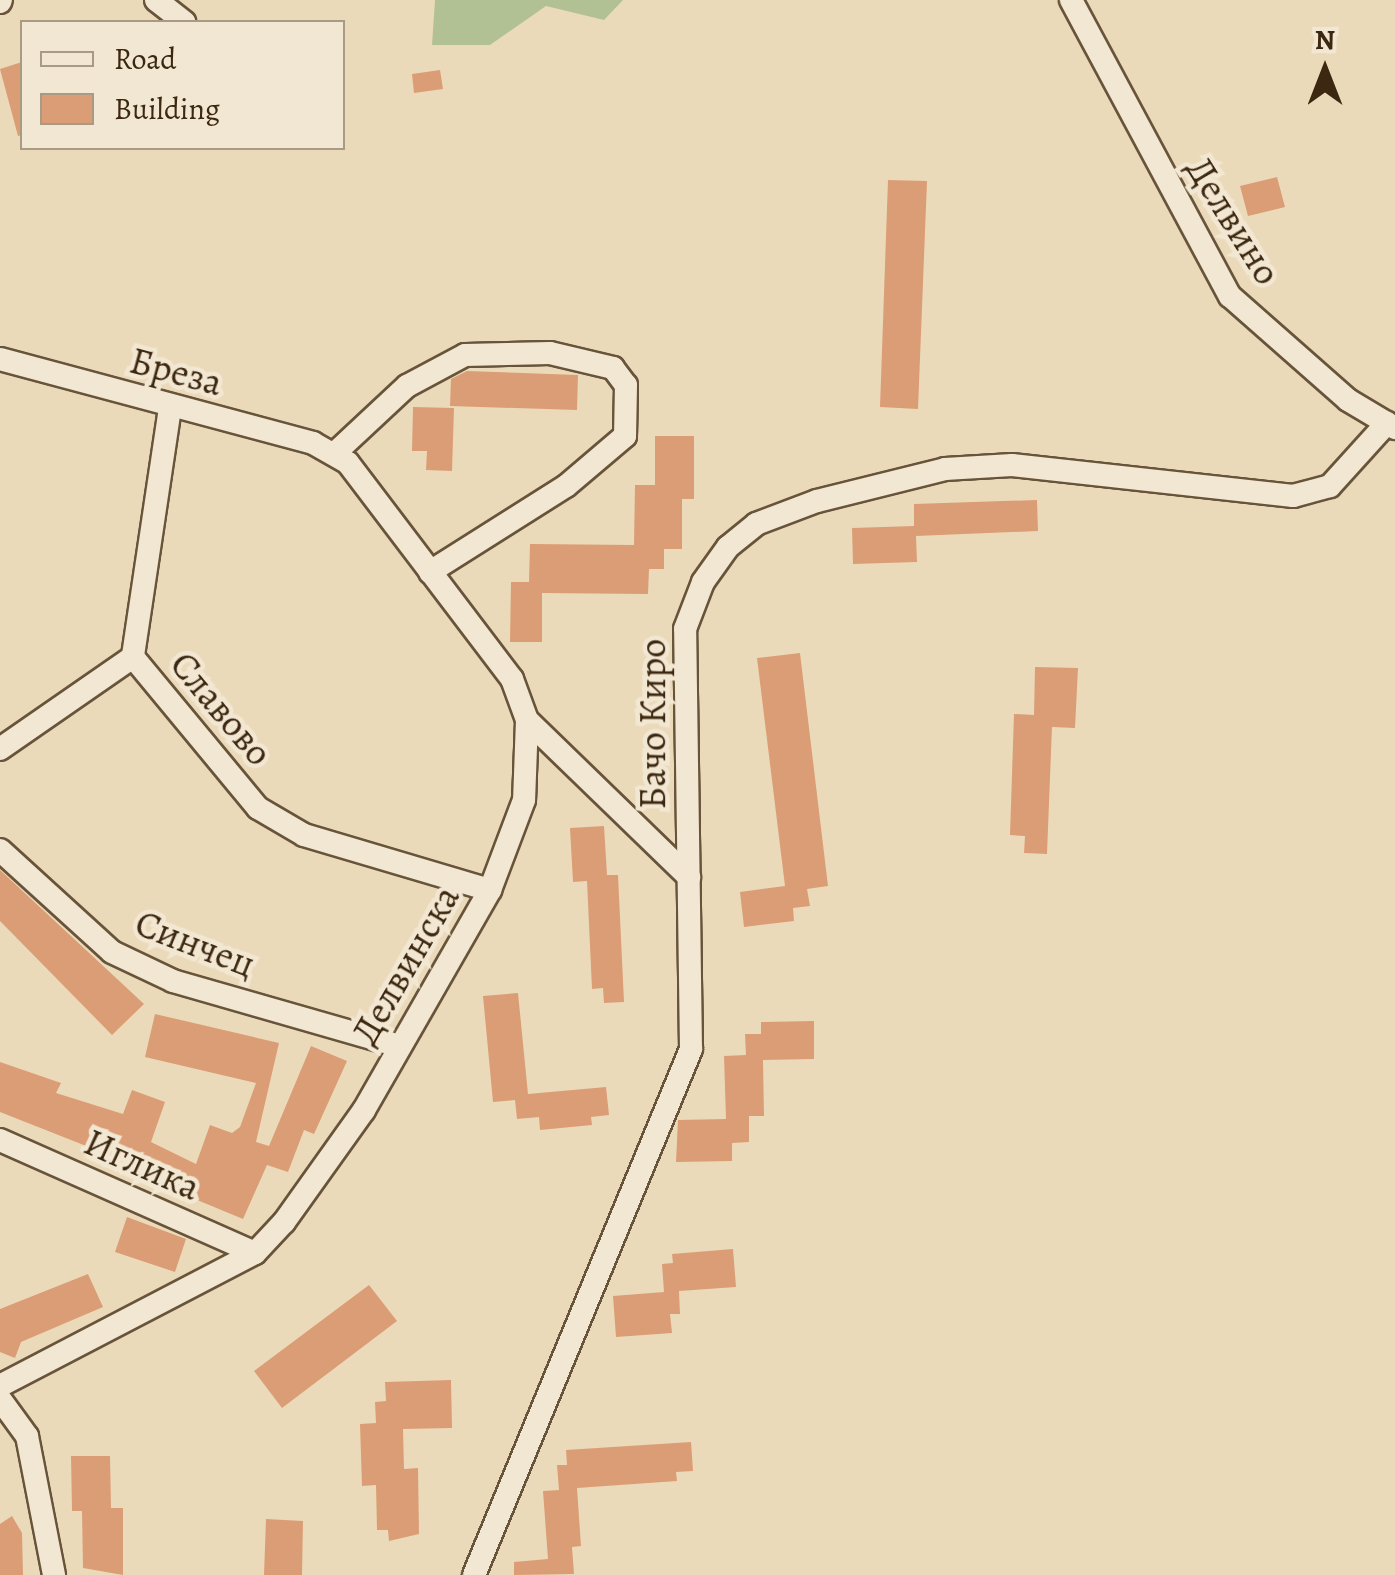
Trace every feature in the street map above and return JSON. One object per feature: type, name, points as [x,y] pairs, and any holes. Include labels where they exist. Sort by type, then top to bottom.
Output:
[{"type":"street","points":[[156,0],[181,20]]},
{"type":"street","name":"Делвино","points":[[1071,0],[1230,296],[1335,389],[1391,425]]},
{"type":"street","points":[[334,454],[407,386],[465,355],[550,353],[612,368],[626,385],[625,436],[566,486],[430,572]]},
{"type":"street","name":"Бреза","points":[[0,359],[334,454]]},
{"type":"street","name":"Славово","points":[[170,408],[133,657],[258,808],[304,835],[490,890]]},
{"type":"street","name":"Бачо Киро","points":[[474,1575],[691,1049],[685,629],[702,582],[756,524],[817,501],[946,469],[1012,464],[1294,496],[1330,486],[1391,425]]},
{"type":"street","name":"Делвинска","points":[[0,1386],[256,1253],[364,1110],[490,890],[524,800],[527,720],[512,680],[348,463],[334,454]]},
{"type":"street","points":[[0,749],[133,657]]},
{"type":"street","points":[[527,720],[688,877]]},
{"type":"street","name":"Синчец","points":[[0,850],[112,952],[173,980],[399,1046]]},
{"type":"street","name":"Иглика","points":[[0,1140],[256,1253]]},
{"type":"street","points":[[0,1398],[27,1436],[54,1575]]},
{"type":"green space","points":[[435,0],[623,0],[604,20],[546,6],[490,45],[432,45]]},
{"type":"building","points":[[20,63],[20,136],[18,136],[0,69]]},
{"type":"building","points":[[440,70],[443,89],[414,93],[412,74]]},
{"type":"building","points":[[1277,177],[1285,207],[1248,216],[1240,186]]},
{"type":"building","points":[[888,180],[927,181],[918,409],[880,407]]},
{"type":"building","points":[[467,371],[578,375],[577,410],[450,406],[451,379]]},
{"type":"building","points":[[413,407],[454,408],[452,471],[426,470],[427,451],[412,451]]},
{"type":"building","points":[[655,436],[694,436],[694,499],[682,499],[682,549],[664,549],[664,569],[649,569],[648,594],[542,593],[542,642],[510,642],[511,582],[529,582],[530,544],[634,545],[635,485],[655,485]]},
{"type":"building","points":[[1037,500],[1038,531],[916,536],[917,562],[853,564],[852,528],[914,526],[914,504]]},
{"type":"building","points":[[800,653],[828,886],[807,889],[810,906],[793,908],[794,921],[744,927],[740,892],[785,886],[757,658]]},
{"type":"building","points":[[1035,667],[1078,668],[1075,728],[1052,727],[1047,854],[1024,853],[1025,836],[1010,835],[1014,714],[1034,715]]},
{"type":"building","points":[[604,826],[607,875],[618,875],[624,1002],[604,1003],[603,988],[592,989],[587,881],[573,882],[570,828]]},
{"type":"building","points":[[0,870],[144,1004],[112,1035],[0,921]]},
{"type":"building","points":[[518,993],[528,1094],[606,1087],[609,1115],[591,1117],[592,1125],[540,1130],[539,1117],[517,1119],[515,1100],[493,1102],[483,996]]},
{"type":"building","points":[[155,1014],[279,1043],[256,1142],[269,1146],[311,1046],[347,1061],[314,1134],[304,1130],[288,1172],[267,1165],[243,1219],[144,1178],[147,1170],[0,1112],[0,1062],[61,1083],[56,1093],[123,1114],[132,1090],[165,1102],[151,1142],[196,1164],[210,1125],[232,1133],[240,1127],[256,1083],[145,1057]]},
{"type":"building","points":[[814,1021],[814,1059],[763,1060],[764,1116],[749,1116],[749,1142],[732,1143],[732,1161],[676,1162],[678,1120],[726,1119],[724,1056],[746,1055],[745,1034],[761,1034],[761,1022]]},
{"type":"building","points":[[127,1217],[186,1239],[175,1272],[115,1252]]},
{"type":"building","points":[[733,1249],[736,1287],[679,1291],[680,1314],[670,1314],[672,1333],[616,1337],[613,1296],[664,1292],[662,1264],[673,1263],[672,1254]]},
{"type":"building","points":[[88,1274],[103,1307],[21,1342],[15,1358],[0,1352],[0,1309]]},
{"type":"building","points":[[369,1285],[397,1321],[282,1408],[254,1371]]},
{"type":"building","points":[[451,1380],[452,1428],[403,1429],[404,1469],[418,1468],[419,1534],[389,1541],[388,1530],[377,1530],[376,1485],[362,1486],[360,1424],[376,1423],[375,1402],[386,1401],[385,1382]]},
{"type":"building","points":[[691,1442],[693,1471],[676,1472],[677,1481],[577,1488],[581,1546],[572,1547],[574,1574],[514,1575],[514,1562],[548,1559],[543,1491],[559,1490],[557,1465],[567,1465],[566,1450]]},
{"type":"building","points":[[71,1456],[110,1456],[111,1508],[123,1508],[123,1575],[83,1568],[82,1511],[72,1511]]},
{"type":"building","points":[[12,1516],[22,1533],[23,1575],[0,1575],[0,1524]]},
{"type":"building","points":[[266,1519],[303,1521],[302,1575],[264,1575]]}]
